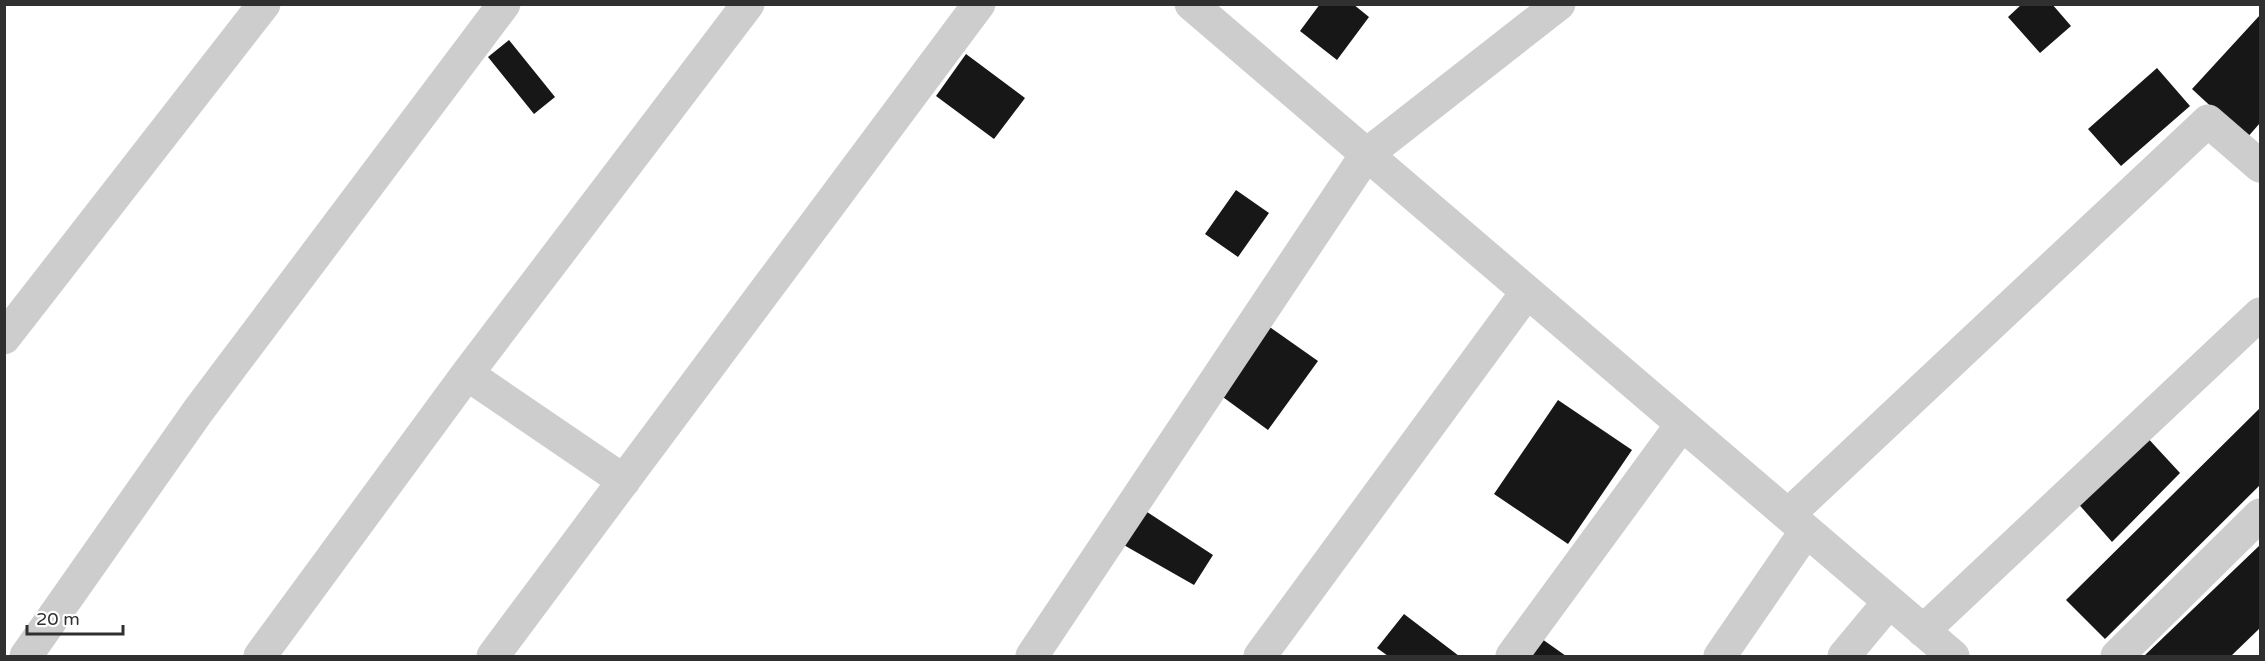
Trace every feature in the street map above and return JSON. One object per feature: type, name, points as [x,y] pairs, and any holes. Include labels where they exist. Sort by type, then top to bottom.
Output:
[{"type":"street","points":[[4,338],[264,4]]},
{"type":"street","points":[[26,657],[198,411],[504,4]]},
{"type":"street","points":[[260,657],[467,374],[748,4]]},
{"type":"street","points":[[493,657],[979,4]]},
{"type":"street","points":[[1191,4],[1953,657]]},
{"type":"street","points":[[1032,657],[1366,155],[1559,4]]},
{"type":"street","points":[[1720,657],[1797,523],[2208,121],[2260,151]]},
{"type":"street","points":[[1260,657],[1527,292]]},
{"type":"street","points":[[1923,631],[2260,314]]},
{"type":"street","points":[[467,374],[624,481]]},
{"type":"street","points":[[1512,657],[1682,424]]},
{"type":"street","points":[[2117,657],[2260,515]]},
{"type":"street","points":[[1844,657],[1889,602]]},
{"type":"building","points":[[1320,4],[1353,4],[1369,17],[1337,60],[1300,31]]},
{"type":"building","points":[[2022,4],[2052,4],[2071,26],[2040,53],[2008,17]]},
{"type":"building","points":[[2260,15],[2260,123],[2246,139],[2192,89]]},
{"type":"building","points":[[509,40],[555,97],[534,114],[488,57]]},
{"type":"building","points":[[966,54],[1025,98],[994,139],[936,96]]},
{"type":"building","points":[[2157,68],[2190,106],[2121,166],[2088,129]]},
{"type":"building","points":[[1236,190],[1269,213],[1238,257],[1205,234]]},
{"type":"building","points":[[1264,323],[1318,361],[1268,430],[1216,392]]},
{"type":"building","points":[[1558,400],[1632,450],[1568,544],[1494,494]]},
{"type":"building","points":[[2260,408],[2260,485],[2105,639],[2066,600]]},
{"type":"building","points":[[2144,434],[2180,473],[2112,542],[2075,500]]},
{"type":"building","points":[[1144,510],[1213,555],[1194,585],[1122,544]]},
{"type":"building","points":[[2260,545],[2260,628],[2231,656],[2144,656]]},
{"type":"building","points":[[1404,614],[1459,656],[1388,656],[1377,648]]},
{"type":"building","points":[[1542,639],[1566,656],[1528,656]]}]
